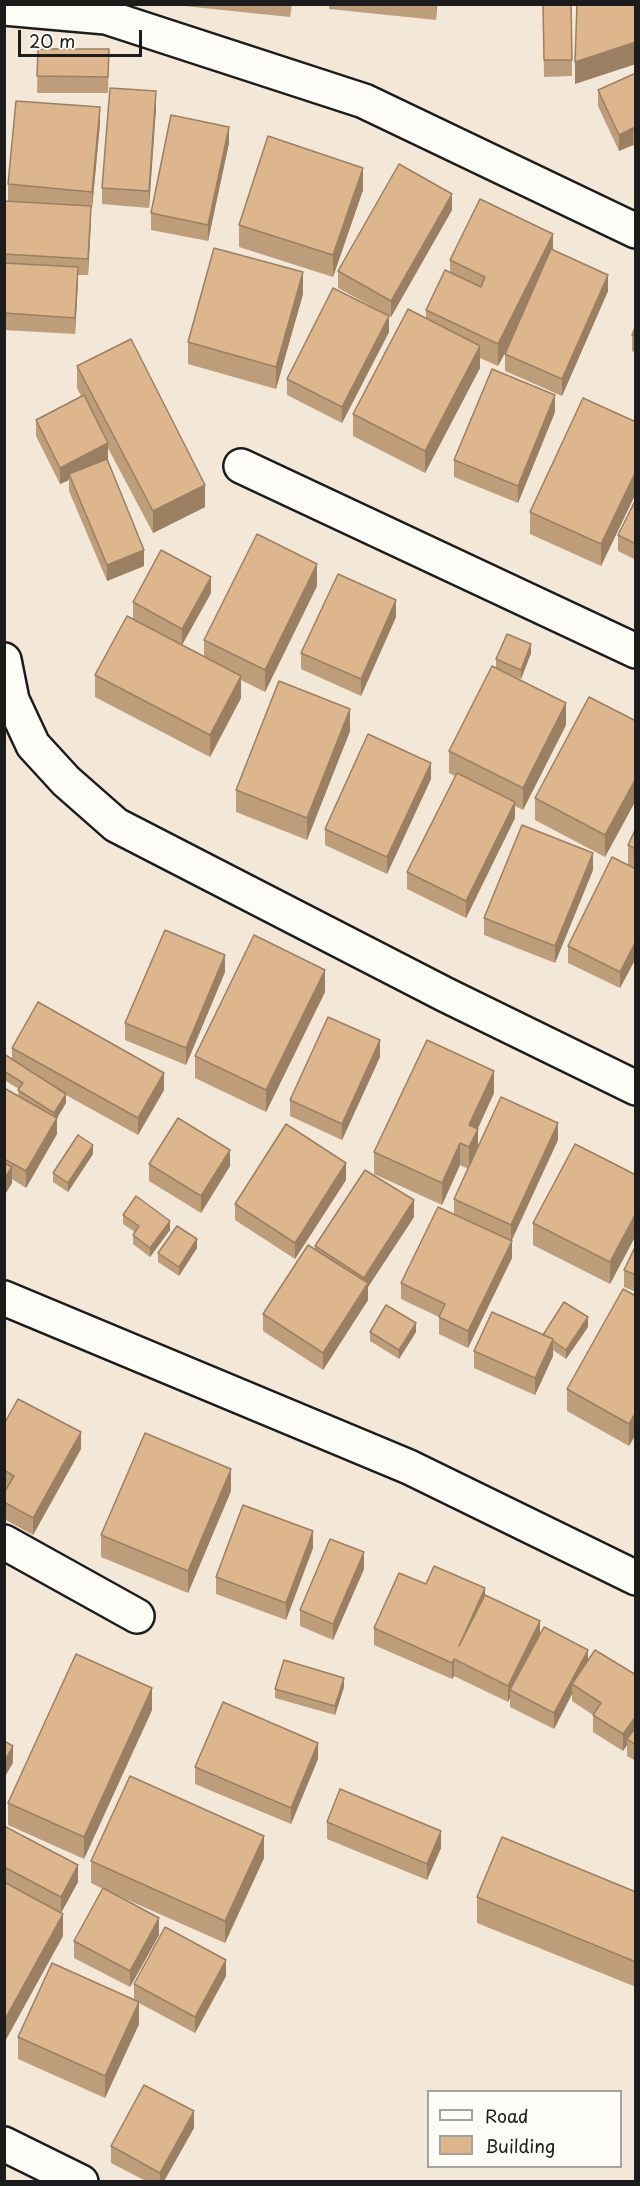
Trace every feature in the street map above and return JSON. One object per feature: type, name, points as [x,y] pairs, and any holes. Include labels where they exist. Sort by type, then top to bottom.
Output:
[{"type":"street","points":[[4,8],[107,10],[364,101],[636,231]]},
{"type":"street","points":[[241,466],[636,651]]},
{"type":"street","points":[[4,660],[12,700],[33,745],[66,781],[116,825],[446,995],[636,1088]]},
{"type":"street","points":[[4,1298],[409,1467],[636,1578]]},
{"type":"street","points":[[4,1542],[137,1616]]},
{"type":"street","points":[[4,2144],[81,2181]]},
{"type":"building","points":[[543,4],[571,4],[572,60],[544,60]]},
{"type":"building","points":[[577,4],[636,4],[636,42],[575,62]]},
{"type":"building","points":[[38,49],[109,49],[108,77],[37,76]]},
{"type":"building","points":[[636,73],[636,133],[633,128],[619,135],[598,90]]},
{"type":"building","points":[[110,88],[156,91],[149,191],[102,188]]},
{"type":"building","points":[[16,101],[100,107],[92,192],[8,184]]},
{"type":"building","points":[[171,115],[229,127],[208,225],[151,213]]},
{"type":"building","points":[[268,136],[363,168],[333,255],[239,225]]},
{"type":"building","points":[[399,164],[452,194],[391,301],[338,271]]},
{"type":"building","points":[[480,199],[553,234],[498,344],[426,310],[445,270],[481,287],[485,277],[450,260]]},
{"type":"building","points":[[4,201],[91,206],[88,259],[4,254]]},
{"type":"building","points":[[214,248],[303,272],[276,367],[188,342]]},
{"type":"building","points":[[551,249],[608,275],[562,379],[505,354]]},
{"type":"building","points":[[4,263],[78,267],[75,318],[4,313]]},
{"type":"building","points":[[333,288],[389,316],[342,407],[287,379]]},
{"type":"building","points":[[408,309],[480,346],[425,451],[353,414]]},
{"type":"building","points":[[131,339],[205,485],[153,511],[77,366]]},
{"type":"building","points":[[492,369],[555,395],[518,486],[454,460]]},
{"type":"building","points":[[84,395],[108,443],[60,468],[36,420]]},
{"type":"building","points":[[583,398],[636,422],[636,471],[601,544],[530,512]]},
{"type":"building","points":[[107,459],[144,550],[107,565],[69,474]]},
{"type":"building","points":[[636,499],[636,544],[618,535]]},
{"type":"building","points":[[257,534],[317,564],[265,670],[204,640]]},
{"type":"building","points":[[161,550],[211,577],[182,629],[133,602]]},
{"type":"building","points":[[338,574],[396,600],[361,679],[301,653]]},
{"type":"building","points":[[127,616],[241,676],[210,735],[95,675]]},
{"type":"building","points":[[507,634],[531,644],[521,670],[496,659]]},
{"type":"building","points":[[492,666],[566,703],[523,788],[449,751]]},
{"type":"building","points":[[279,681],[350,709],[307,818],[236,790]]},
{"type":"building","points":[[589,697],[636,721],[636,778],[605,835],[535,798]]},
{"type":"building","points":[[368,734],[431,763],[387,857],[325,829]]},
{"type":"building","points":[[457,773],[515,802],[466,901],[407,872]]},
{"type":"building","points":[[522,825],[593,853],[555,946],[484,918]]},
{"type":"building","points":[[636,828],[636,849],[628,845]]},
{"type":"building","points":[[612,857],[636,869],[636,941],[620,972],[568,946]]},
{"type":"building","points":[[165,930],[225,955],[186,1048],[125,1023]]},
{"type":"building","points":[[254,935],[325,970],[266,1090],[195,1056]]},
{"type":"building","points":[[38,1002],[164,1073],[138,1118],[12,1048]]},
{"type":"building","points":[[328,1017],[380,1040],[342,1124],[290,1100]]},
{"type":"building","points":[[427,1040],[494,1071],[469,1125],[478,1129],[469,1147],[460,1143],[442,1183],[374,1152]]},
{"type":"building","points":[[4,1054],[66,1094],[54,1113],[18,1090],[23,1083],[4,1071]]},
{"type":"building","points":[[4,1088],[57,1118],[26,1171],[4,1159]]},
{"type":"building","points":[[501,1097],[558,1123],[511,1225],[454,1199]]},
{"type":"building","points":[[178,1118],[230,1150],[201,1196],[149,1164]]},
{"type":"building","points":[[286,1124],[346,1163],[295,1243],[235,1204]]},
{"type":"building","points":[[78,1135],[93,1145],[68,1183],[53,1173]]},
{"type":"building","points":[[575,1144],[636,1175],[636,1213],[610,1262],[533,1223]]},
{"type":"building","points":[[4,1163],[12,1167],[4,1179]]},
{"type":"building","points":[[365,1170],[414,1200],[364,1278],[315,1246]]},
{"type":"building","points":[[136,1196],[170,1221],[150,1248],[133,1235],[139,1226],[123,1215]]},
{"type":"building","points":[[438,1207],[512,1241],[468,1331],[439,1317],[445,1304],[401,1283]]},
{"type":"building","points":[[177,1226],[197,1239],[179,1267],[158,1253]]},
{"type":"building","points":[[308,1245],[368,1283],[323,1353],[263,1314]]},
{"type":"building","points":[[636,1245],[636,1275],[624,1270]]},
{"type":"building","points":[[623,1289],[636,1296],[636,1412],[629,1424],[567,1389]]},
{"type":"building","points":[[564,1302],[588,1317],[566,1350],[553,1339],[543,1335]]},
{"type":"building","points":[[386,1305],[416,1323],[399,1350],[370,1332]]},
{"type":"building","points":[[492,1312],[553,1339],[535,1378],[474,1351]]},
{"type":"building","points":[[18,1399],[81,1432],[33,1518],[4,1502],[4,1493],[14,1476],[4,1470],[4,1424]]},
{"type":"building","points":[[145,1433],[231,1469],[188,1571],[101,1535]]},
{"type":"building","points":[[243,1505],[313,1531],[286,1603],[216,1577]]},
{"type":"building","points":[[330,1539],[364,1552],[333,1624],[300,1610]]},
{"type":"building","points":[[434,1566],[485,1588],[459,1646],[485,1595],[540,1621],[508,1686],[454,1659],[452,1663],[374,1628],[399,1573],[426,1584]]},
{"type":"building","points":[[544,1627],[588,1650],[554,1713],[510,1690]]},
{"type":"building","points":[[595,1650],[636,1675],[636,1716],[623,1734],[593,1715],[601,1703],[572,1684]]},
{"type":"building","points":[[76,1654],[152,1688],[84,1837],[8,1803]]},
{"type":"building","points":[[284,1660],[344,1678],[335,1706],[275,1689]]},
{"type":"building","points":[[223,1702],[318,1743],[291,1808],[195,1767]]},
{"type":"building","points":[[636,1727],[636,1745],[627,1739]]},
{"type":"building","points":[[4,1741],[13,1746],[4,1762]]},
{"type":"building","points":[[130,1776],[264,1836],[225,1921],[91,1861]]},
{"type":"building","points":[[340,1789],[441,1831],[427,1864],[327,1822]]},
{"type":"building","points":[[4,1826],[78,1865],[61,1897],[4,1867]]},
{"type":"building","points":[[502,1837],[636,1892],[636,1962],[477,1897]]},
{"type":"building","points":[[4,1882],[63,1914],[4,2021]]},
{"type":"building","points":[[103,1888],[159,1918],[130,1971],[74,1941]]},
{"type":"building","points":[[165,1927],[226,1960],[195,2017],[134,1984]]},
{"type":"building","points":[[52,1963],[139,2002],[105,2076],[18,2037]]},
{"type":"building","points":[[144,2085],[194,2111],[160,2173],[111,2146]]}]
